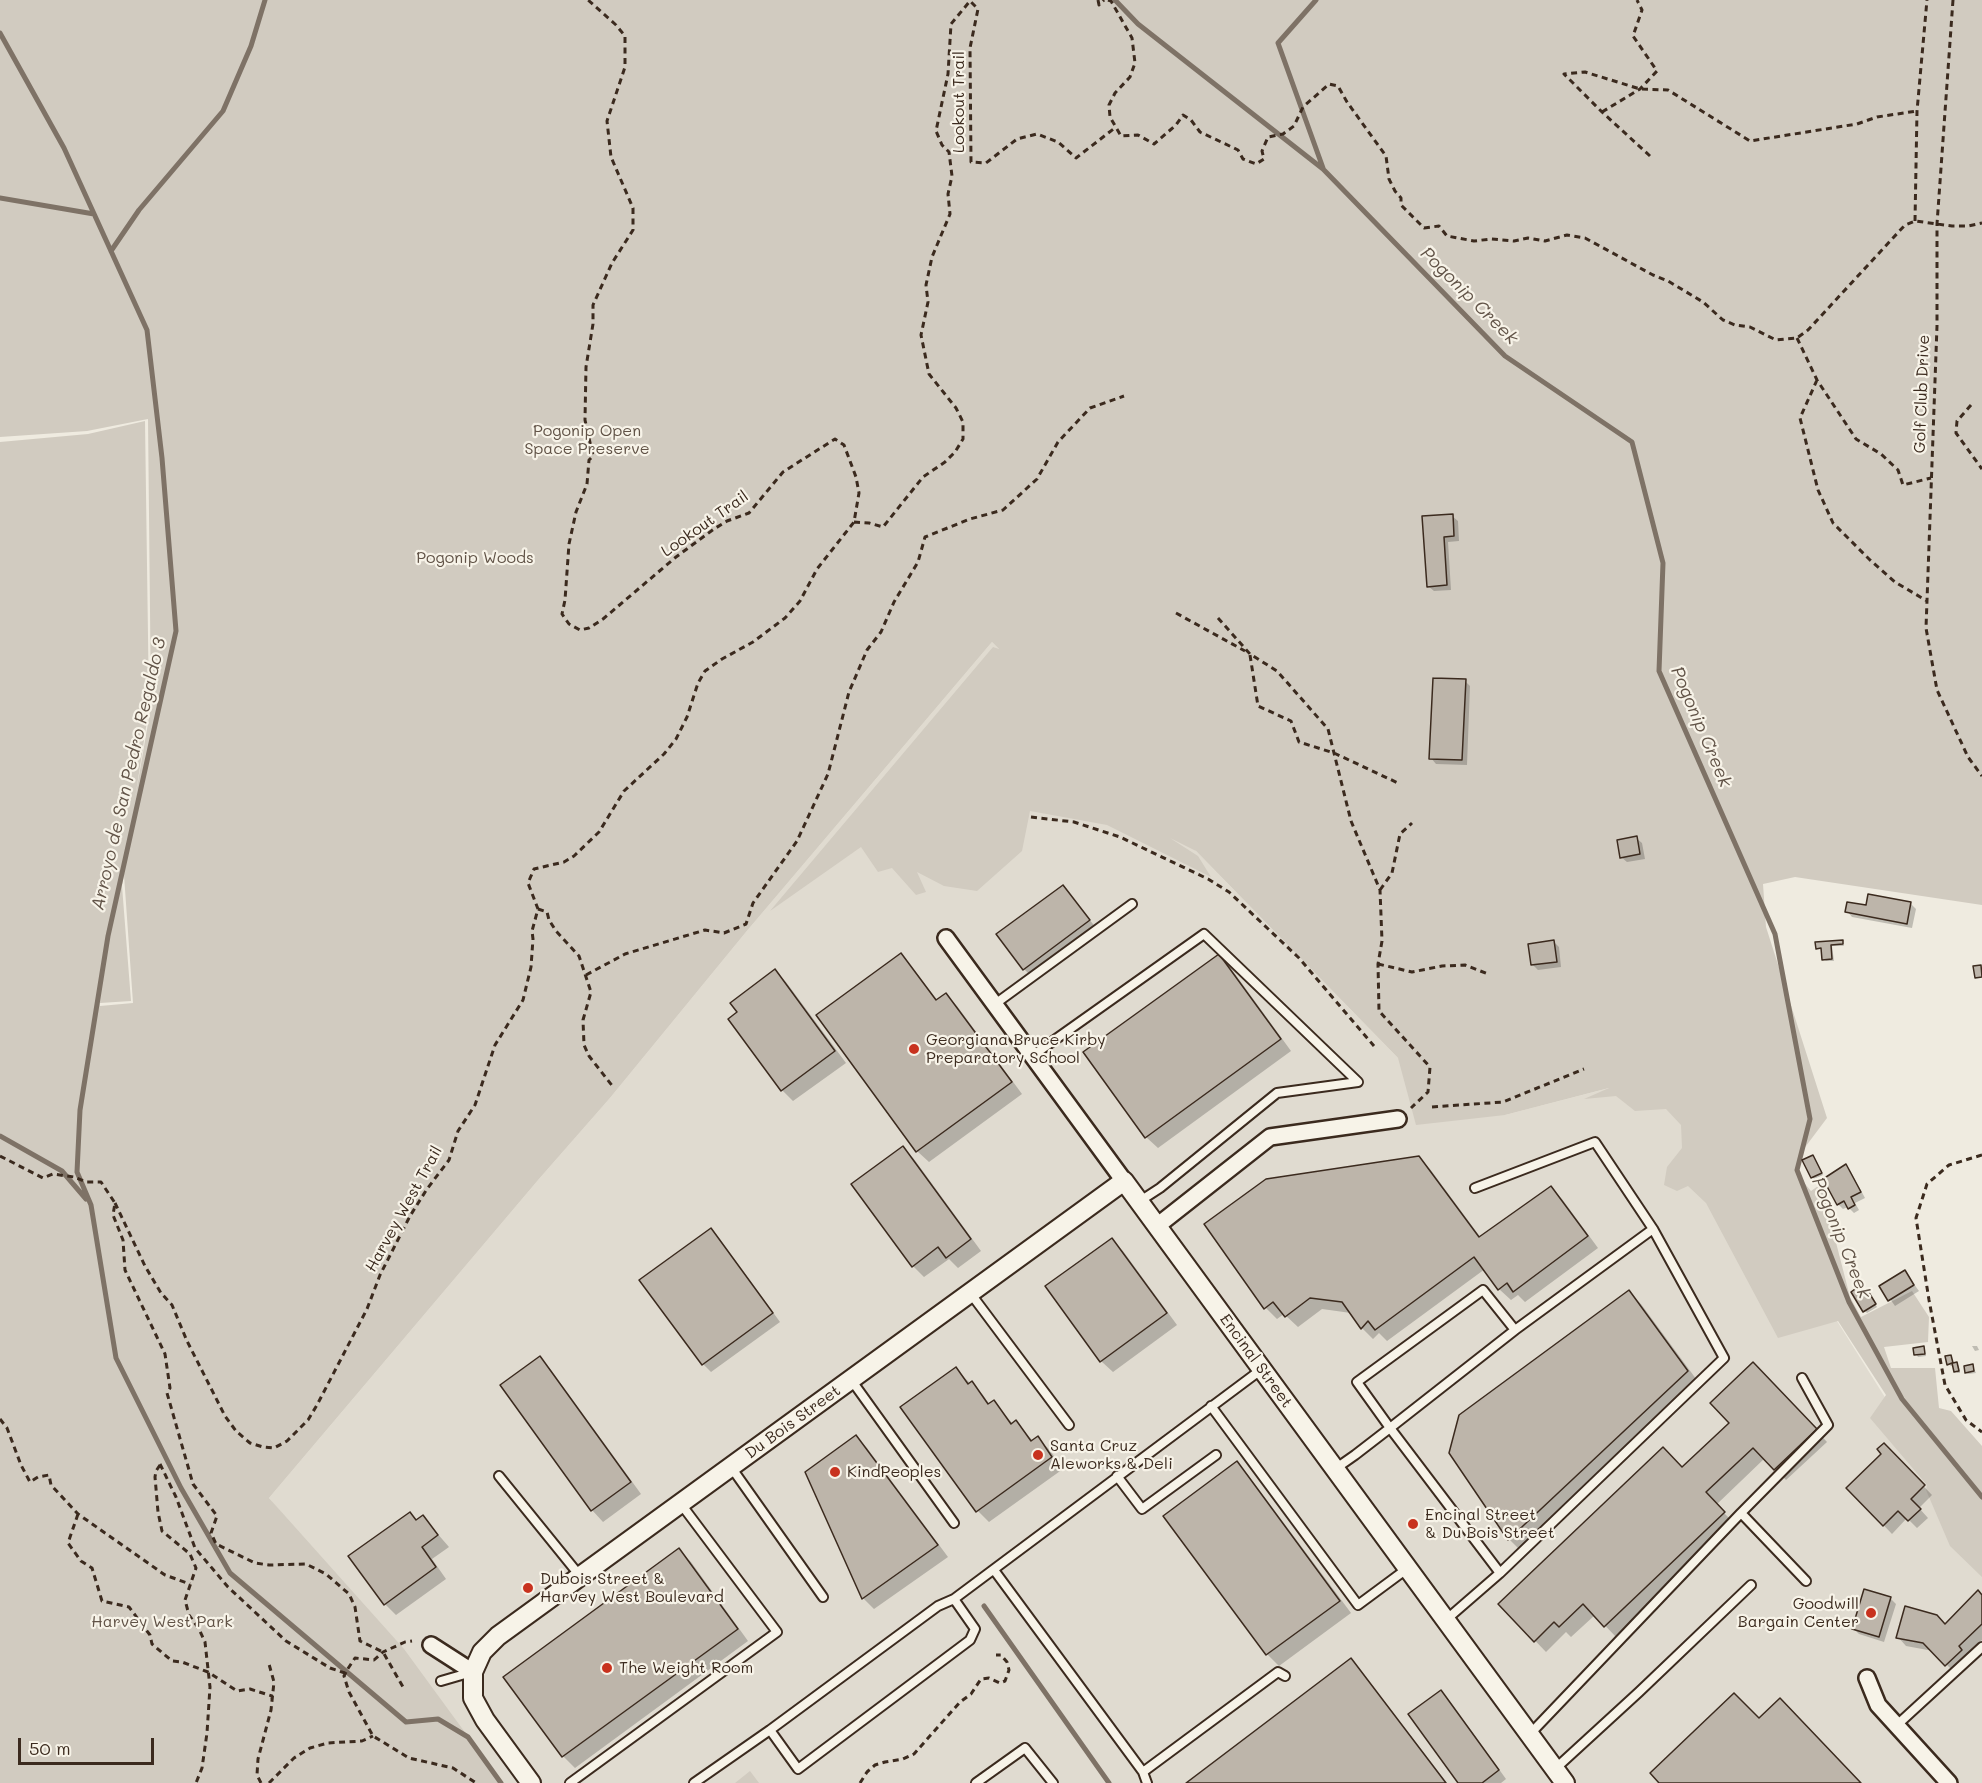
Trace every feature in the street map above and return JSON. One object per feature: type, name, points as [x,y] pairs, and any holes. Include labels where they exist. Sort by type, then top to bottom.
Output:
[{"type":"street","name":"Encinal Street","points":[[946,938],[1560,1776]]},
{"type":"street","points":[[1156,1227],[1270,1137],[1398,1119]]},
{"type":"street","name":"Du Bois Street","points":[[473,1672],[482,1652],[498,1636],[1124,1181]]},
{"type":"street","points":[[431,1645],[473,1672],[474,1698],[485,1720],[531,1783]]},
{"type":"street","points":[[1868,1678],[1878,1705],[1949,1783]]},
{"type":"lane","points":[[995,1004],[1132,904]]},
{"type":"lane","points":[[1032,1056],[1204,934],[1358,1082],[1277,1093],[1160,1188],[1138,1202]]},
{"type":"lane","points":[[1446,1620],[1500,1574],[1725,1358],[1653,1229],[1595,1142],[1474,1188]]},
{"type":"lane","points":[[1335,1469],[1515,1330],[1653,1229]]},
{"type":"lane","points":[[1500,1574],[1357,1382],[1483,1290],[1515,1330]]},
{"type":"lane","points":[[970,1293],[1069,1425]]},
{"type":"lane","points":[[694,1783],[938,1606],[954,1599],[994,1570],[1262,1369]]},
{"type":"lane","points":[[1530,1734],[1828,1425],[1802,1378]]},
{"type":"lane","points":[[851,1379],[954,1523]]},
{"type":"lane","points":[[1211,1406],[1358,1605],[1408,1568]]},
{"type":"lane","points":[[1117,1476],[1142,1509],[1216,1455]]},
{"type":"lane","points":[[731,1467],[823,1597]]},
{"type":"lane","points":[[499,1476],[581,1577]]},
{"type":"lane","points":[[570,1783],[777,1632],[681,1504]]},
{"type":"lane","points":[[1741,1513],[1806,1581]]},
{"type":"lane","points":[[994,1570],[1143,1772],[1147,1783]]},
{"type":"lane","points":[[1560,1776],[1639,1692],[1750,1585]]},
{"type":"lane","points":[[770,1730],[798,1768],[970,1640],[975,1629],[954,1599]]},
{"type":"lane","points":[[1897,1725],[1982,1647]]},
{"type":"lane","points":[[441,1681],[473,1672]]},
{"type":"lane","points":[[1143,1772],[1278,1672],[1285,1676]]},
{"type":"lane","points":[[976,1783],[1025,1748],[1053,1783]]},
{"type":"path","name":"Lookout Trail","points":[[588,0],[625,36],[625,67],[608,121],[611,157],[633,207],[633,230],[612,263],[593,305],[593,324],[586,367],[585,420],[593,456],[590,460],[587,484],[576,512],[569,544],[562,614],[569,624],[580,630],[589,628],[603,619],[670,562],[714,529],[727,521],[749,513],[783,472],[835,439],[844,445],[853,465],[859,493],[854,522],[883,527],[923,477],[956,452],[963,439],[963,422],[956,408],[929,374],[921,335],[928,302],[926,285],[932,257],[950,214],[948,194],[952,176],[949,152],[942,145],[936,131],[948,74],[951,24],[970,2],[978,9],[970,48],[971,162],[986,163],[1017,139],[1037,134],[1058,142],[1076,158],[1116,127]]},
{"type":"path","points":[[1098,0],[1099,5],[1106,0],[1111,1],[1132,38],[1135,63],[1130,77],[1115,93],[1109,105],[1110,117],[1121,136],[1138,135],[1154,144],[1176,125],[1183,115],[1191,120],[1200,132],[1238,150],[1243,159],[1256,164],[1264,159],[1262,151],[1268,137],[1283,134],[1294,126],[1303,107],[1316,93],[1329,84],[1338,86],[1386,156],[1389,179],[1401,198],[1401,205],[1424,228],[1438,226],[1447,236],[1474,241],[1491,239],[1514,241],[1528,238],[1545,241],[1567,236],[1585,238],[1634,266],[1668,281],[1703,302],[1723,320],[1735,326],[1757,330],[1776,340],[1797,338],[1808,330],[1905,225],[1915,221],[1968,226],[1982,223]]},
{"type":"path","points":[[1602,112],[1640,89],[1656,71],[1633,36],[1642,10],[1637,0]]},
{"type":"path","points":[[1915,221],[1917,111],[1927,0]]},
{"type":"path","name":"Golf Club Drive","points":[[1953,0],[1937,224],[1937,327],[1926,628],[1937,690],[1968,757],[1982,776]]},
{"type":"path","points":[[1650,156],[1564,74],[1585,72],[1640,89],[1668,90],[1750,141],[1857,124],[1877,117],[1917,111]]},
{"type":"path","points":[[1797,338],[1816,380],[1856,439],[1881,454],[1898,470],[1904,485],[1930,478]]},
{"type":"path","points":[[1816,380],[1800,418],[1818,490],[1833,523],[1895,582],[1927,601]]},
{"type":"path","points":[[586,975],[624,954],[705,930],[724,933],[746,924],[753,903],[797,841],[828,774],[849,692],[867,651],[881,632],[894,602],[918,561],[925,537],[970,519],[1003,510],[1037,479],[1058,442],[1090,408],[1124,396]]},
{"type":"path","points":[[1971,405],[1957,421],[1956,433],[1982,469]]},
{"type":"path","name":"Harvey West Trail","points":[[0,1156],[43,1179],[53,1174],[82,1181],[101,1182],[115,1203],[145,1266],[161,1293],[172,1305],[187,1341],[225,1416],[236,1431],[250,1443],[273,1448],[287,1441],[308,1420],[317,1406],[367,1309],[380,1275],[410,1216],[449,1160],[459,1131],[475,1105],[495,1045],[523,1000],[530,978],[533,955],[532,931],[538,909],[528,883],[534,869],[564,862],[574,856],[599,832],[624,791],[664,754],[676,739],[705,671],[753,642],[785,618],[800,601],[818,569],[854,522]]},
{"type":"path","points":[[1176,613],[1277,671],[1328,729],[1351,821],[1380,890],[1382,941],[1378,964],[1379,1011],[1430,1067],[1428,1092],[1398,1119]]},
{"type":"path","points":[[1218,618],[1250,654],[1258,706],[1291,721],[1299,742],[1334,753],[1398,783]]},
{"type":"path","points":[[1031,817],[1074,822],[1120,837],[1208,879],[1229,892],[1299,958],[1374,1046]]},
{"type":"path","points":[[1380,890],[1392,873],[1400,834],[1413,823]]},
{"type":"path","points":[[538,909],[547,912],[556,931],[579,956],[591,992],[584,1014],[584,1045],[589,1056],[614,1088]]},
{"type":"path","points":[[1378,964],[1412,972],[1442,966],[1465,965],[1488,974]]},
{"type":"path","points":[[1432,1107],[1503,1102],[1584,1069]]},
{"type":"path","points":[[1982,1155],[1948,1165],[1927,1184],[1916,1218],[1945,1385],[1966,1420],[1982,1432]]},
{"type":"path","points":[[115,1203],[113,1215],[123,1240],[125,1270],[165,1354],[170,1388],[167,1393],[176,1428],[183,1442],[183,1453],[193,1484],[217,1516],[211,1533],[216,1544],[255,1563],[306,1564],[326,1574],[349,1594],[354,1607],[360,1641],[383,1652],[403,1688]]},
{"type":"path","points":[[0,1419],[7,1428],[26,1478],[30,1482],[38,1477],[49,1475],[51,1485],[78,1514],[165,1575],[190,1584]]},
{"type":"path","points":[[196,1783],[202,1768],[207,1734],[210,1687],[205,1642],[200,1629],[189,1615],[185,1600],[196,1568],[190,1554],[162,1531],[155,1477],[160,1464],[176,1497],[195,1548],[228,1587],[286,1641],[330,1668],[345,1673],[355,1658]]},
{"type":"path","points":[[78,1514],[68,1543],[81,1561],[92,1568],[102,1601],[129,1607],[150,1635],[152,1644],[172,1661],[182,1662],[208,1672],[237,1691],[250,1689],[272,1696],[272,1700]]},
{"type":"path","points":[[355,1658],[374,1660],[383,1652],[412,1641]]},
{"type":"path","points":[[860,1783],[875,1765],[903,1760],[914,1754],[960,1702],[971,1694],[981,1679],[989,1678],[1000,1683],[1005,1681],[1009,1670],[1007,1662],[1001,1655],[996,1655]]},
{"type":"path","points":[[355,1658],[344,1676],[349,1692],[373,1736],[409,1758],[453,1768],[476,1783]]},
{"type":"path","points":[[261,1783],[257,1774],[258,1759],[274,1682],[269,1664]]},
{"type":"path","points":[[269,1783],[294,1758],[310,1749],[328,1743],[362,1741],[373,1736]]},
{"type":"shaded area","points":[[992,642],[1398,1058],[1505,1115],[1617,1086],[1700,1053],[1786,1240],[1971,1534],[1982,1539],[1982,1783],[502,1783],[269,1498],[610,1098],[746,932]]},
{"type":"green space","name":"Pogonip Open Space Preserve","points":[[0,0],[1982,0],[1982,905],[1795,877],[1763,884],[1766,927],[1827,1118],[1800,1154],[1796,1173],[1811,1191],[1821,1184],[1850,1297],[1861,1317],[1912,1291],[1929,1317],[1928,1342],[1884,1347],[1891,1368],[1935,1368],[1939,1408],[1951,1411],[1982,1446],[1982,1577],[1950,1546],[1926,1490],[1927,1485],[1870,1418],[1886,1395],[1838,1321],[1778,1338],[1706,1203],[1688,1186],[1677,1191],[1664,1185],[1667,1167],[1682,1148],[1681,1125],[1666,1109],[1635,1111],[1616,1096],[1584,1099],[1609,1088],[1505,1115],[1416,1125],[1398,1058],[1196,851],[1170,838],[1198,856],[1211,877],[1107,825],[1030,811],[1022,851],[977,891],[944,886],[917,872],[926,892],[916,895],[892,868],[878,872],[861,847],[770,911],[993,647],[999,649],[992,642],[746,932],[610,1098],[269,1498],[404,1649],[502,1783],[0,1783],[0,442],[88,434],[145,421],[149,708],[135,799],[151,706],[148,419],[87,431],[0,437]],"holes":[[[124,875],[133,1003],[100,1006],[100,1003],[131,1001],[122,886]]]},
{"type":"green space","points":[[750,1771],[759,1783],[735,1783]]},
{"type":"building","points":[[1453,514],[1454,536],[1444,537],[1447,585],[1427,587],[1422,516]]},
{"type":"building","points":[[1433,678],[1466,679],[1462,760],[1429,759]]},
{"type":"building","points":[[1637,836],[1640,854],[1620,858],[1617,840]]},
{"type":"building","points":[[1063,885],[1090,920],[1023,970],[996,934]]},
{"type":"building","points":[[1868,894],[1911,902],[1907,924],[1845,912],[1847,902],[1866,905]]},
{"type":"building","points":[[1554,940],[1557,962],[1531,965],[1528,944]]},
{"type":"building","points":[[1843,940],[1843,944],[1831,945],[1832,959],[1822,960],[1821,948],[1816,949],[1815,942]]},
{"type":"building","name":"Georgiana Bruce Kirby Preparatory School","points":[[901,953],[936,1000],[946,993],[1012,1082],[916,1152],[816,1015]]},
{"type":"building","points":[[1219,954],[1281,1039],[1145,1138],[1083,1052]]},
{"type":"building","points":[[1981,965],[1982,977],[1975,978],[1973,966]]},
{"type":"building","points":[[775,969],[835,1051],[781,1091],[728,1019],[737,1012],[730,1003]]},
{"type":"building","points":[[903,1146],[971,1239],[946,1258],[938,1247],[912,1267],[851,1184]]},
{"type":"building","points":[[1813,1155],[1822,1173],[1811,1178],[1802,1160]]},
{"type":"building","points":[[1419,1156],[1479,1237],[1551,1186],[1588,1236],[1513,1292],[1507,1283],[1498,1290],[1474,1257],[1375,1330],[1368,1321],[1361,1329],[1342,1302],[1310,1298],[1285,1317],[1273,1302],[1264,1309],[1204,1224],[1266,1179]]},
{"type":"building","points":[[1846,1164],[1861,1192],[1851,1197],[1855,1205],[1848,1209],[1844,1201],[1837,1205],[1823,1179]]},
{"type":"building","points":[[711,1228],[773,1313],[702,1365],[639,1280]]},
{"type":"building","points":[[1112,1238],[1167,1313],[1100,1362],[1045,1286]]},
{"type":"building","points":[[1905,1270],[1914,1285],[1888,1301],[1879,1286]]},
{"type":"building","points":[[1859,1286],[1864,1294],[1868,1291],[1876,1304],[1863,1312],[1851,1292]]},
{"type":"building","points":[[1629,1290],[1688,1371],[1508,1540],[1449,1453],[1459,1415]]},
{"type":"building","points":[[1924,1346],[1925,1354],[1914,1355],[1913,1348]]},
{"type":"building","points":[[1951,1355],[1953,1363],[1957,1362],[1959,1371],[1954,1372],[1952,1363],[1947,1365],[1945,1356]]},
{"type":"building","points":[[540,1356],[631,1482],[591,1511],[500,1385]]},
{"type":"building","points":[[1753,1362],[1817,1429],[1774,1470],[1753,1448],[1706,1492],[1725,1512],[1604,1627],[1583,1604],[1559,1627],[1554,1622],[1534,1642],[1498,1604],[1663,1447],[1682,1467],[1729,1423],[1710,1403]]},
{"type":"building","points":[[1973,1364],[1974,1371],[1965,1373],[1964,1366]]},
{"type":"building","points":[[956,1367],[968,1384],[972,1381],[988,1404],[994,1400],[1011,1424],[1016,1420],[1031,1441],[1038,1436],[1052,1457],[976,1512],[900,1407]]},
{"type":"building","points":[[856,1435],[938,1545],[862,1599],[805,1472]]},
{"type":"building","points":[[1884,1443],[1925,1485],[1911,1499],[1921,1509],[1908,1521],[1898,1511],[1883,1526],[1846,1488],[1881,1454],[1877,1449]]},
{"type":"building","points":[[1237,1461],[1340,1601],[1266,1655],[1163,1516]]},
{"type":"building","points":[[410,1512],[416,1520],[423,1515],[438,1535],[422,1547],[436,1567],[384,1605],[348,1556]]},
{"type":"building","points":[[679,1548],[738,1629],[562,1757],[503,1677]]},
{"type":"building","name":"Goodwill Bargain Center","points":[[1864,1589],[1891,1597],[1879,1637],[1852,1629]]},
{"type":"building","points":[[1978,1590],[1982,1595],[1982,1624],[1959,1646],[1962,1650],[1945,1666],[1923,1643],[1896,1638],[1905,1606],[1937,1615],[1945,1624]]},
{"type":"building","points":[[1351,1658],[1446,1783],[1186,1783]]},
{"type":"building","points":[[1441,1690],[1499,1770],[1482,1783],[1458,1783],[1408,1714]]},
{"type":"building","points":[[1734,1693],[1759,1718],[1780,1698],[1861,1783],[1659,1783],[1650,1773]]},
{"type":"waterway","name":"Arroyo de San Pedro Regaldo 3","points":[[111,251],[139,210],[223,111],[251,46],[265,0]]},
{"type":"waterway","name":"Pogonip Creek","points":[[1115,0],[1138,24],[1323,169],[1505,356],[1632,442],[1663,563],[1659,671],[1775,934],[1810,1119],[1797,1170],[1849,1302],[1902,1399],[1982,1497]]},
{"type":"waterway","points":[[1316,0],[1278,43],[1323,168]]},
{"type":"waterway","name":"Arroyo de San Pedro Regaldo 3","points":[[0,33],[64,148],[147,330],[162,458],[176,631],[108,936],[80,1110],[77,1172],[91,1205],[116,1358],[181,1488],[230,1573],[406,1722],[438,1719],[468,1737],[501,1783]]},
{"type":"waterway","name":"Arroyo de San Pedro Regaldo 3","points":[[0,198],[94,214]]},
{"type":"waterway","name":"Arroyo de San Pedro Regaldo 3","points":[[0,1136],[62,1171],[86,1199]]},
{"type":"waterway","points":[[984,1606],[1109,1783]]},
{"type":"place","name":"Georgiana Bruce Kirby Preparatory School","points":[[914,1049]]},
{"type":"place","name":"Santa Cruz Aleworks & Deli","points":[[1038,1455]]},
{"type":"place","name":"KindPeoples","points":[[835,1472]]},
{"type":"place","name":"Encinal Street & Du Bois Street","points":[[1413,1524]]},
{"type":"place","name":"Dubois Street & Harvey West Boulevard","points":[[528,1588]]},
{"type":"place","name":"Goodwill Bargain Center","points":[[1871,1613]]},
{"type":"place","name":"The Weight Room","points":[[607,1668]]},
{"type":"park label","name":"Pogonip Woods","points":[[475,558]]},
{"type":"park label","name":"Harvey West Park","points":[[162,1622]]}]
